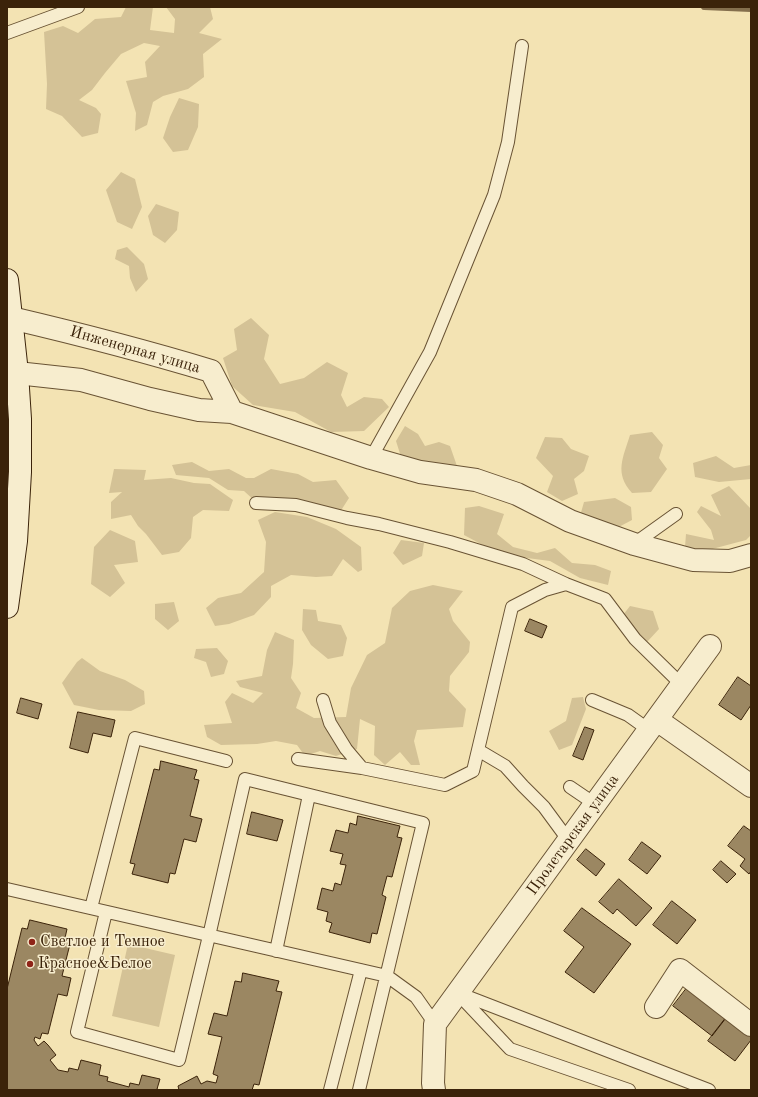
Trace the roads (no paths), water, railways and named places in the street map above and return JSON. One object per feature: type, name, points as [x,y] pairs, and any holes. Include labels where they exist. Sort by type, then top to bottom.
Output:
[{"type":"street","points":[[7,280],[12,370],[20,419],[20,472],[16,541],[7,607]]},
{"type":"street","name":"Инженерная улица","points":[[9,319],[83,335],[156,354],[211,371],[232,412]]},
{"type":"street","points":[[12,370],[81,380],[150,399],[199,410],[232,412],[371,458],[420,472],[476,480],[517,494],[570,521],[634,544],[693,560],[730,561],[751,555]]},
{"type":"street","name":"Пролетарская улица","points":[[435,1024],[710,646]]},
{"type":"street","points":[[653,725],[751,786]]},
{"type":"street","points":[[656,1007],[680,970],[751,1024]]},
{"type":"street","points":[[434,1090],[435,1024]]},
{"type":"lane","points":[[7,34],[78,7]]},
{"type":"lane","points":[[371,458],[430,352],[494,195],[508,142],[522,46]]},
{"type":"lane","points":[[256,503],[296,505],[450,542],[523,564],[566,584],[605,599],[635,639],[682,685]]},
{"type":"lane","points":[[634,544],[676,514]]},
{"type":"lane","points":[[298,758],[362,768],[445,785],[473,770],[512,607],[545,590],[566,584]]},
{"type":"lane","points":[[323,700],[330,723],[346,749],[362,768]]},
{"type":"lane","points":[[592,700],[653,725]]},
{"type":"lane","points":[[90,908],[135,738],[226,761]]},
{"type":"lane","points":[[478,750],[505,766],[544,807],[569,841]]},
{"type":"lane","points":[[106,912],[77,1032],[179,1060],[210,936],[245,779],[423,823],[360,1090]]},
{"type":"lane","points":[[570,787],[595,804]]},
{"type":"lane","points":[[276,951],[309,795]]},
{"type":"lane","points":[[7,889],[387,976],[416,997],[435,1024]]},
{"type":"lane","points":[[330,1090],[361,970]]},
{"type":"lane","points":[[458,993],[510,1049],[629,1090]]},
{"type":"lane","points":[[458,993],[709,1090]]},
{"type":"waterway","points":[[704,7],[751,9]]},
{"type":"place","name":"Светлое и Темное","points":[[32,942]]},
{"type":"place","name":"Красное&Белое","points":[[30,964]]}]
